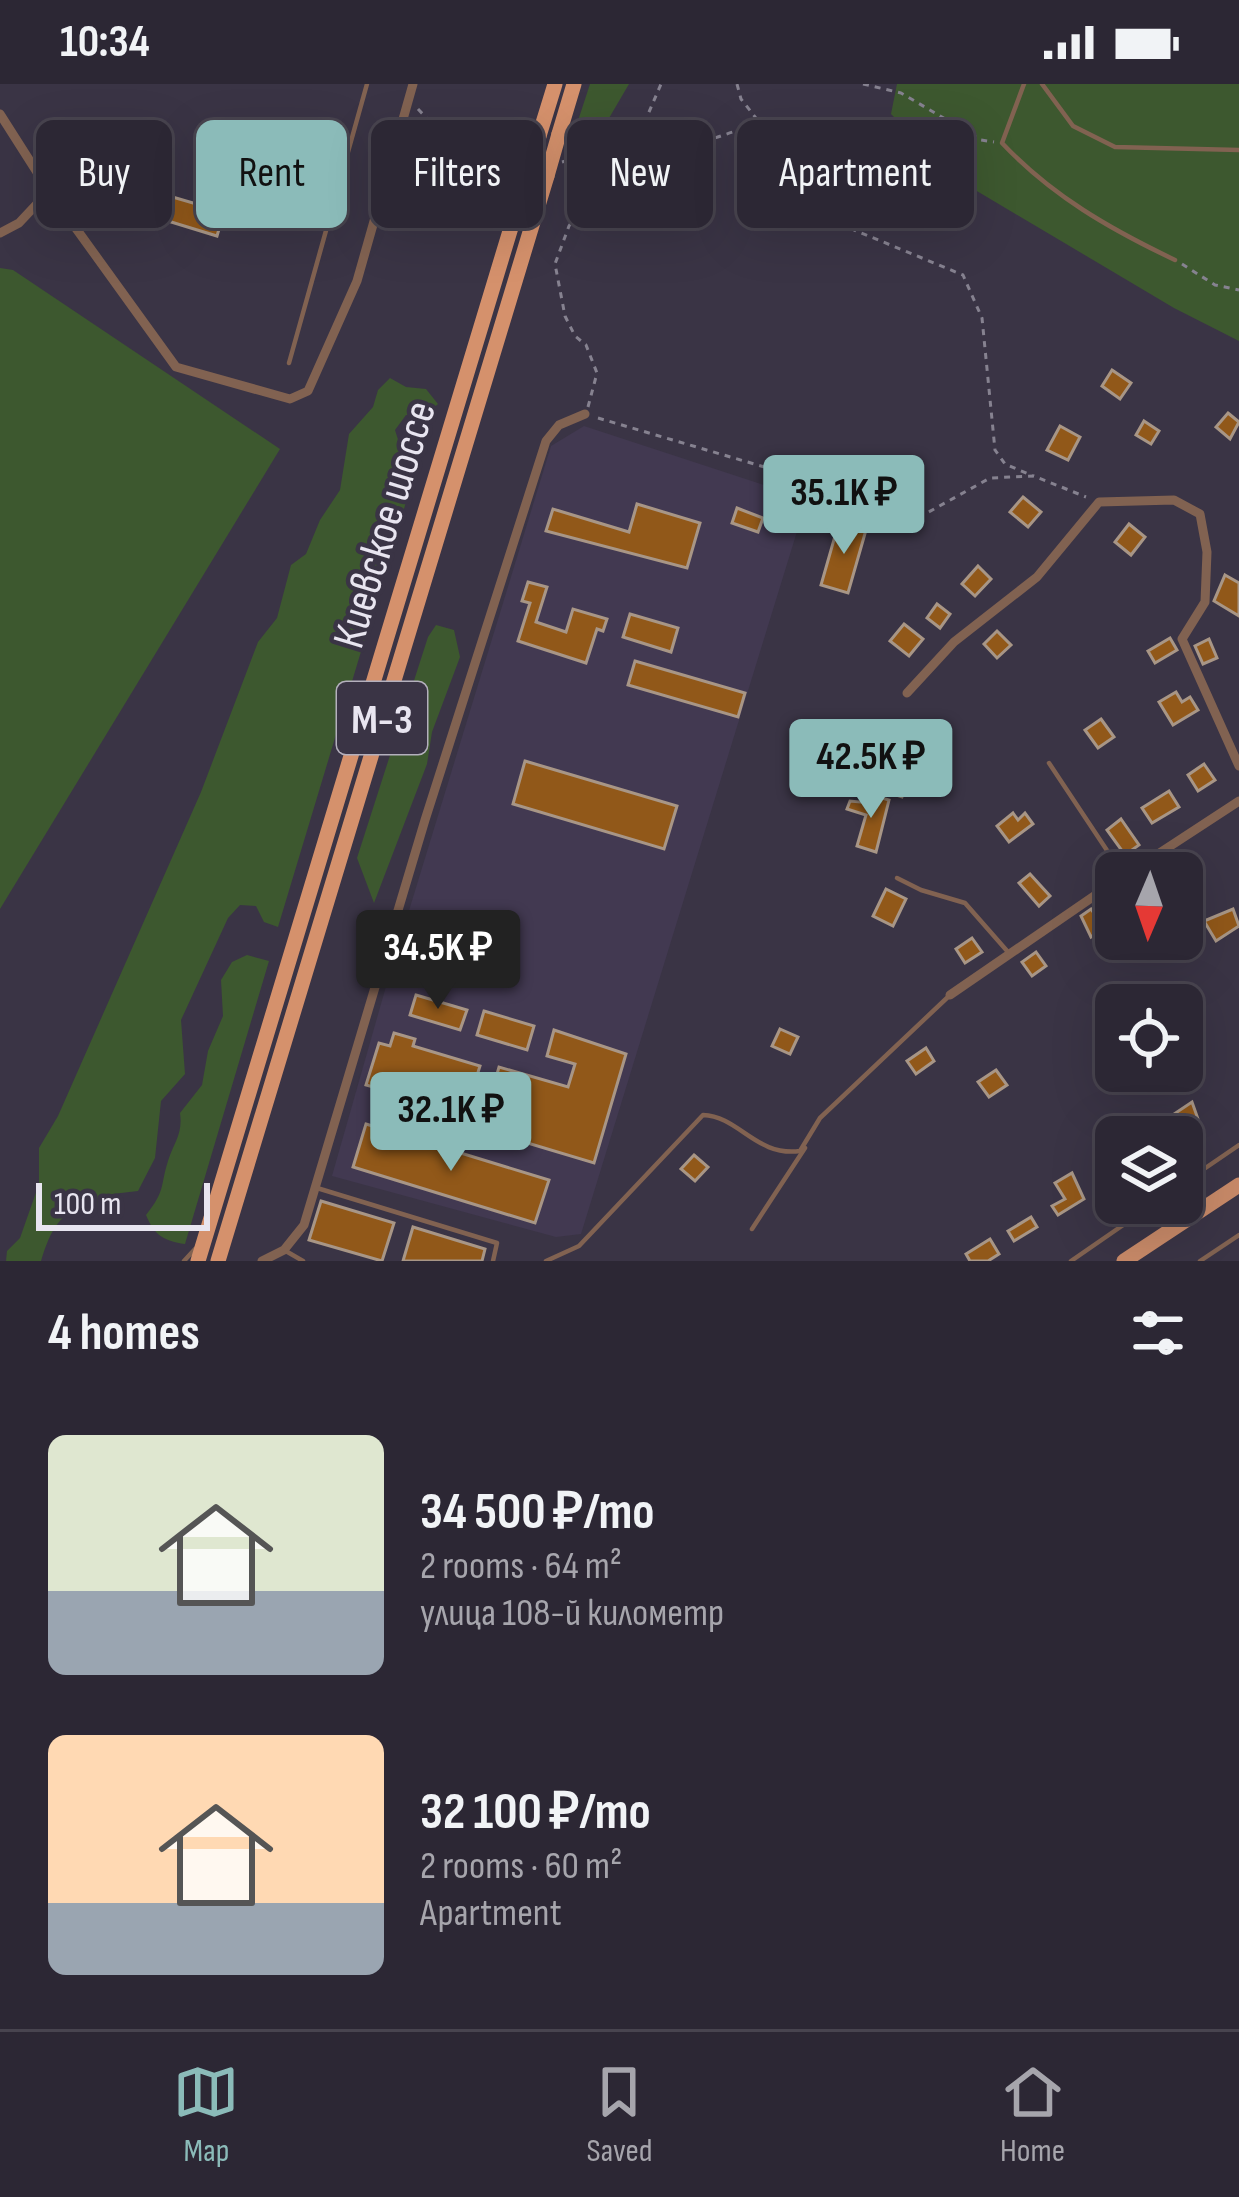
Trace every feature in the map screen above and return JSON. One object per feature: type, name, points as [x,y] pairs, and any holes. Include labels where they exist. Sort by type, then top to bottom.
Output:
[{"type":"highway","name":"Киевское шоссе","points":[[543,123],[555,84]]},
{"type":"highway","name":"Киевское шоссе","points":[[218,1261],[574,84]]},
{"type":"highway","name":"Киевское шоссе","points":[[198,1261],[510,228]]},
{"type":"main road","points":[[1124,1261],[1239,1185]]},
{"type":"street","points":[[76,228],[176,367],[290,399],[308,391],[357,281],[412,84]]},
{"type":"street","points":[[0,115],[36,171]]},
{"type":"street","points":[[0,233],[19,223],[36,205]]},
{"type":"street","points":[[262,1261],[284,1250],[304,1226],[425,820],[546,441],[560,424],[585,414]]},
{"type":"street","points":[[908,693],[918,676],[954,642],[1036,577],[1099,502],[1174,500],[1200,514],[1207,552],[1205,602],[1182,639],[1239,766]]},
{"type":"street","points":[[1158,852],[1239,801]]},
{"type":"street","points":[[950,994],[1095,895]]},
{"type":"lane","points":[[289,363],[367,84]]},
{"type":"lane","points":[[1024,84],[1002,143],[1030,173],[1078,209],[1175,260]]},
{"type":"lane","points":[[1042,84],[1073,126],[1115,147],[1239,150]]},
{"type":"lane","points":[[1049,763],[1110,852]]},
{"type":"lane","points":[[897,878],[965,903],[1008,952]]},
{"type":"lane","points":[[752,1229],[820,1118],[950,994]]},
{"type":"lane","points":[[546,1261],[579,1246],[703,1115],[714,1115],[764,1148],[786,1153],[800,1151],[807,1144]]},
{"type":"lane","points":[[1203,1170],[1239,1145]]},
{"type":"lane","points":[[317,1188],[497,1243],[493,1261]]},
{"type":"lane","points":[[1071,1261],[1125,1224]]},
{"type":"lane","points":[[184,1261],[206,1235]]},
{"type":"lane","points":[[1200,1261],[1239,1235]]},
{"type":"lane","points":[[284,1250],[303,1261]]},
{"type":"path","points":[[646,120],[661,84]]},
{"type":"path","points":[[737,84],[741,99],[758,120]]},
{"type":"path","points":[[863,84],[901,93],[981,140],[1002,143]]},
{"type":"path","points":[[408,99],[429,120]]},
{"type":"path","points":[[551,169],[567,164]]},
{"type":"path","points":[[568,228],[555,264],[565,316],[586,346],[597,373],[585,414],[794,476],[837,502],[925,514],[991,478],[1034,476]]},
{"type":"path","points":[[849,228],[963,275],[982,317],[995,450],[1006,464],[1099,502]]},
{"type":"path","points":[[1175,260],[1215,285],[1239,290]]},
{"type":"shaded area","points":[[584,426],[807,499],[581,1234],[556,1237],[332,1176],[551,446]]},
{"type":"green space","points":[[590,84],[629,84],[608,120],[578,120]]},
{"type":"green space","points":[[897,84],[1239,84],[1239,341],[1174,308],[974,189],[974,120],[897,120],[891,114]]},
{"type":"green space","points":[[0,268],[13,270],[280,449],[0,909]]},
{"type":"green space","points":[[390,378],[406,387],[426,389],[438,404],[424,416],[406,415],[395,430],[401,449],[415,461],[413,479],[278,927],[264,922],[256,906],[240,905],[228,918],[181,1020],[185,1074],[161,1101],[155,1158],[138,1191],[112,1194],[100,1208],[67,1215],[54,1229],[41,1261],[6,1261],[7,1251],[20,1238],[39,1184],[39,1148],[58,1116],[201,792],[258,642],[277,618],[291,565],[306,554],[340,490],[349,434]]},
{"type":"green space","points":[[436,625],[454,630],[460,657],[432,732],[427,764],[374,903],[357,858],[428,637]]},
{"type":"green space","points":[[247,955],[269,961],[185,1244],[178,1243],[156,1232],[146,1215],[162,1188],[180,1113],[202,1085],[208,1051],[223,1016],[221,980],[232,962]]},
{"type":"building","points":[[172,197],[196,204],[196,228],[219,228],[217,236],[172,222]]},
{"type":"building","points":[[1112,370],[1131,383],[1120,399],[1102,386]]},
{"type":"building","points":[[1228,413],[1239,422],[1230,439],[1216,427]]},
{"type":"building","points":[[1144,421],[1159,431],[1151,444],[1136,435]]},
{"type":"building","points":[[1060,426],[1080,437],[1068,460],[1047,450]]},
{"type":"building","points":[[1023,497],[1041,512],[1028,527],[1010,512]]},
{"type":"building","points":[[637,504],[700,523],[687,568],[546,531],[553,509],[629,532]]},
{"type":"building","points":[[737,508],[763,518],[758,532],[732,523]]},
{"type":"building","points":[[839,522],[866,530],[848,593],[821,585]]},
{"type":"building","points":[[1129,524],[1145,537],[1131,555],[1115,542]]},
{"type":"building","points":[[978,566],[991,579],[975,596],[962,584]]},
{"type":"building","points":[[1225,575],[1239,583],[1239,616],[1214,601]]},
{"type":"building","points":[[528,582],[547,587],[536,622],[566,632],[573,609],[607,619],[603,631],[597,629],[586,663],[518,641],[530,603],[522,601]]},
{"type":"building","points":[[937,604],[950,614],[940,628],[927,618]]},
{"type":"building","points":[[630,614],[678,628],[671,652],[623,637]]},
{"type":"building","points":[[904,624],[923,639],[909,656],[890,641]]},
{"type":"building","points":[[997,631],[1011,645],[997,658],[984,644]]},
{"type":"building","points":[[1170,638],[1177,650],[1155,663],[1148,651]]},
{"type":"building","points":[[1209,639],[1217,658],[1203,664],[1195,646]]},
{"type":"building","points":[[635,661],[745,693],[738,717],[628,685]]},
{"type":"building","points":[[1176,692],[1182,702],[1190,697],[1198,710],[1173,725],[1159,702]]},
{"type":"building","points":[[1101,719],[1114,737],[1098,748],[1085,730]]},
{"type":"building","points":[[896,748],[913,754],[902,797],[887,792]]},
{"type":"building","points":[[525,761],[677,806],[664,849],[513,804]]},
{"type":"building","points":[[1204,764],[1215,780],[1198,791],[1188,775]]},
{"type":"building","points":[[1169,791],[1179,807],[1152,823],[1142,808]]},
{"type":"building","points":[[872,795],[889,800],[876,852],[857,846],[866,815],[847,809],[850,801],[870,803]]},
{"type":"building","points":[[1013,813],[1018,820],[1025,813],[1033,824],[1009,842],[997,826]]},
{"type":"building","points":[[1121,819],[1139,845],[1123,852],[1107,830]]},
{"type":"building","points":[[1030,874],[1050,896],[1039,906],[1019,883]]},
{"type":"building","points":[[886,889],[906,899],[893,926],[873,916]]},
{"type":"building","points":[[1091,909],[1095,915],[1091,937],[1081,916]]},
{"type":"building","points":[[1233,909],[1239,926],[1216,941],[1204,921]]},
{"type":"building","points":[[972,938],[982,952],[965,963],[956,949]]},
{"type":"building","points":[[1036,952],[1046,966],[1032,976],[1022,962]]},
{"type":"building","points":[[416,995],[467,1010],[460,1030],[410,1015]]},
{"type":"building","points":[[484,1011],[534,1026],[527,1050],[477,1035]]},
{"type":"building","points":[[780,1029],[798,1037],[790,1054],[772,1046]]},
{"type":"building","points":[[554,1030],[626,1054],[594,1163],[481,1129],[499,1067],[568,1087],[575,1064],[547,1056]]},
{"type":"building","points":[[394,1033],[415,1039],[413,1046],[480,1066],[463,1120],[396,1100],[395,1105],[374,1099],[377,1088],[366,1085],[379,1043],[390,1046]]},
{"type":"building","points":[[926,1048],[934,1061],[916,1074],[907,1061]]},
{"type":"building","points":[[996,1070],[1007,1085],[989,1097],[978,1082]]},
{"type":"building","points":[[1192,1102],[1197,1116],[1171,1116]]},
{"type":"building","points":[[366,1124],[549,1180],[535,1223],[353,1167]]},
{"type":"building","points":[[694,1155],[708,1167],[695,1181],[681,1169]]},
{"type":"building","points":[[1072,1173],[1084,1199],[1058,1215],[1052,1206],[1065,1199],[1055,1183]]},
{"type":"building","points":[[321,1201],[394,1223],[382,1261],[309,1240]]},
{"type":"building","points":[[1031,1217],[1037,1227],[1014,1241],[1008,1231]]},
{"type":"building","points":[[413,1227],[485,1249],[482,1261],[403,1261]]},
{"type":"building","points":[[990,1239],[999,1254],[988,1261],[970,1261],[966,1254]]}]
